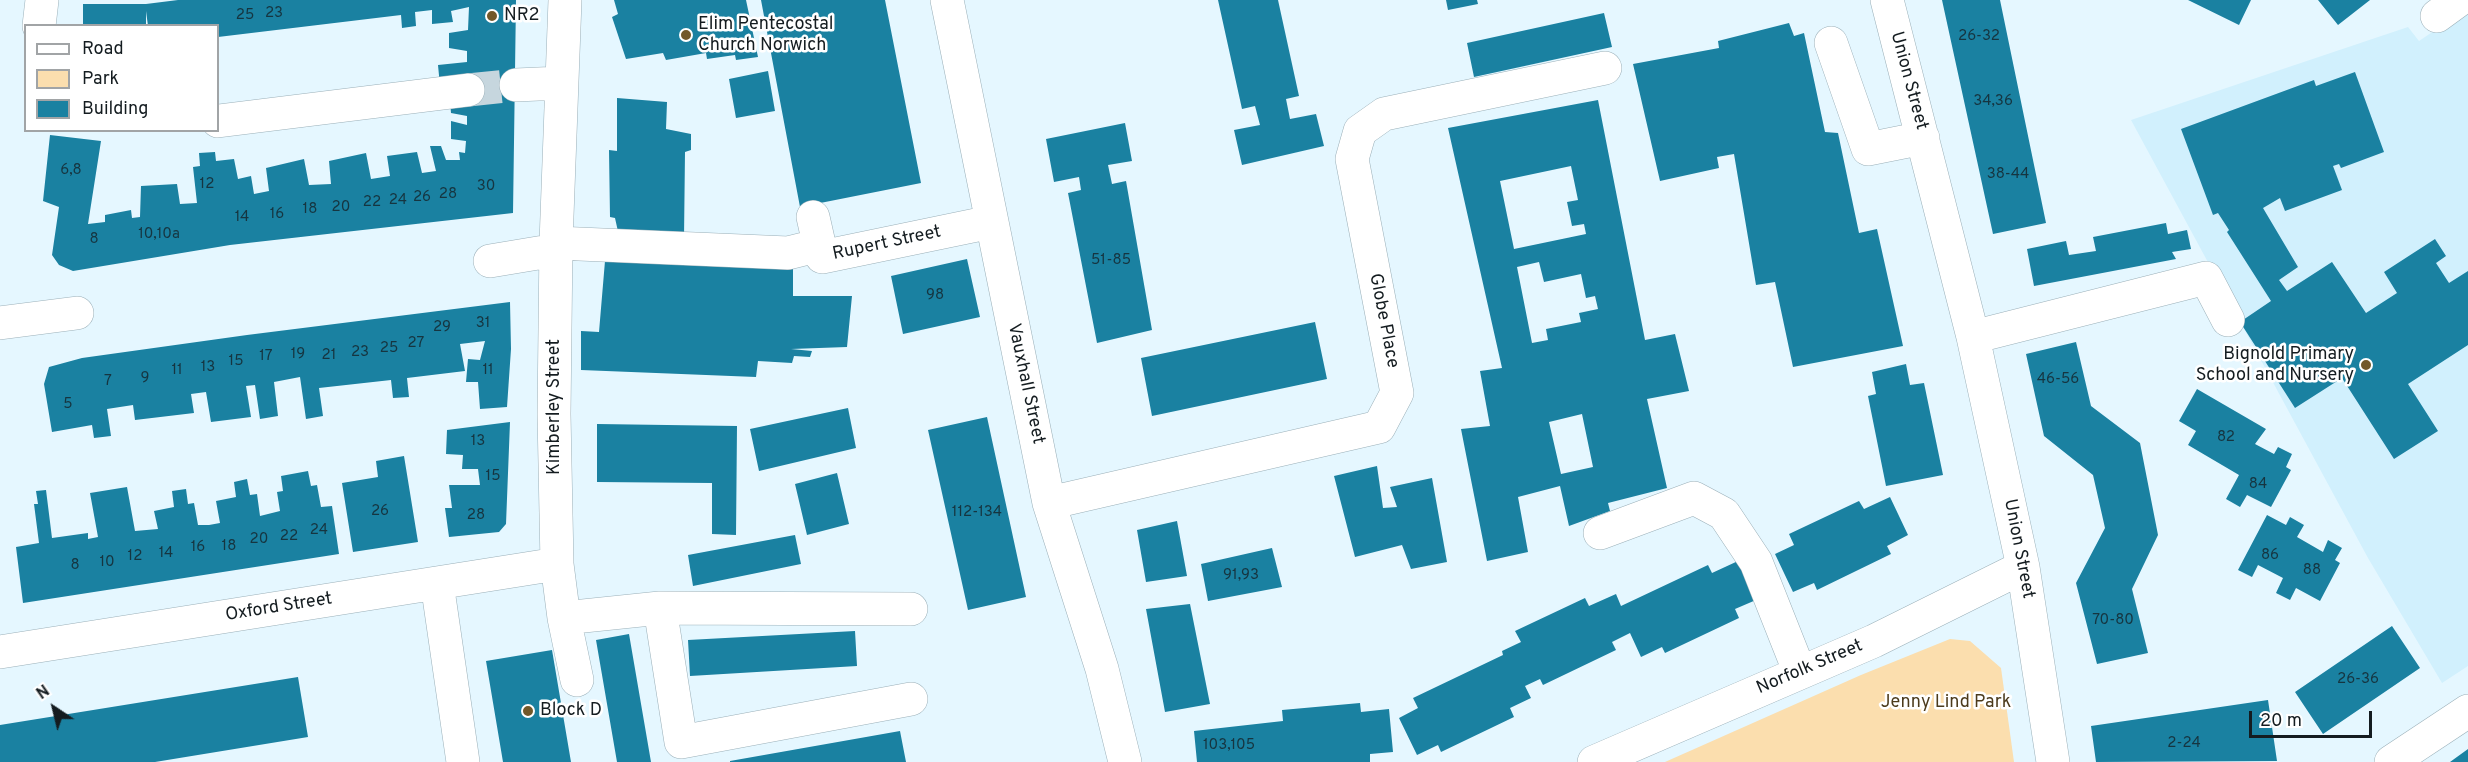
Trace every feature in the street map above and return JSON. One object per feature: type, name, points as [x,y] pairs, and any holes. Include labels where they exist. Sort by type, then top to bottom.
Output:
[{"type":"street","points":[[39,24],[42,0]]},
{"type":"street","name":"Kimberley Street","points":[[565,0],[556,246],[554,414],[557,564],[564,618],[577,680]]},
{"type":"street","name":"Vauxhall Street","points":[[947,0],[1049,503],[1102,669],[1125,762]]},
{"type":"street","name":"Union Street","points":[[1887,0],[1973,337],[2023,567],[2053,762]]},
{"type":"street","points":[[1831,43],[1868,149],[1923,138]]},
{"type":"street","name":"Globe Place","points":[[1049,503],[1378,427],[1397,393],[1352,159],[1360,131],[1384,114],[1605,68]]},
{"type":"street","points":[[516,85],[561,83]]},
{"type":"street","points":[[219,121],[468,90]]},
{"type":"street","name":"Rupert Street","points":[[556,246],[788,253],[816,231],[822,257],[991,222]]},
{"type":"street","points":[[490,261],[556,246]]},
{"type":"street","points":[[1973,337],[2206,278],[2228,320]]},
{"type":"street","points":[[0,323],[77,312]]},
{"type":"street","points":[[1600,533],[1694,498],[1724,514],[1756,562],[1800,673]]},
{"type":"street","name":"Oxford Street","points":[[0,652],[557,564]]},
{"type":"street","name":"Norfolk Street","points":[[1594,762],[1874,641],[2023,567]]},
{"type":"street","points":[[436,583],[463,762]]},
{"type":"street","points":[[564,618],[660,608],[911,609]]},
{"type":"street","points":[[660,608],[681,742],[911,699]]},
{"type":"street","points":[[2391,762],[2468,711]]},
{"type":"shaded area","name":"Bignold Primary School and Nursery","points":[[2468,8],[2468,666],[2442,683],[2368,558],[2131,120],[2408,27],[2419,41]]},
{"type":"green space","name":"Jenny Lind Park","points":[[1950,639],[1970,641],[2001,668],[2014,762],[1665,762],[1861,675]]},
{"type":"building","points":[[178,0],[516,0],[513,213],[230,245],[73,271],[59,265],[52,255],[59,207],[43,201],[50,135],[101,141],[88,224],[105,222],[105,215],[131,210],[132,218],[140,217],[141,186],[177,184],[180,204],[197,203],[193,167],[200,166],[199,153],[215,152],[216,161],[234,159],[238,179],[251,176],[254,194],[269,191],[266,168],[304,159],[309,185],[331,184],[329,161],[366,153],[371,179],[390,176],[387,156],[417,152],[422,173],[436,171],[430,146],[441,146],[446,160],[460,160],[459,152],[465,153],[466,141],[451,139],[451,121],[467,125],[467,116],[451,113],[450,101],[440,86],[438,65],[467,62],[467,51],[449,48],[449,33],[468,30],[469,7],[451,11],[453,22],[432,24],[432,10],[415,12],[416,26],[402,28],[401,15],[219,37],[219,24],[148,24],[146,11],[146,24],[83,24],[83,4],[146,4]]},
{"type":"building","name":"Elim Pentecostal Church Norwich","points":[[614,0],[746,0],[758,57],[736,60],[735,55],[707,59],[706,53],[666,60],[663,53],[626,59],[612,17],[618,14]]},
{"type":"building","points":[[761,0],[885,0],[921,183],[800,207]]},
{"type":"building","points":[[1218,0],[1278,0],[1299,96],[1286,99],[1290,119],[1316,114],[1324,146],[1242,165],[1234,130],[1260,125],[1255,106],[1242,109]]},
{"type":"building","points":[[1446,0],[1477,0],[1478,4],[1448,10]]},
{"type":"building","points":[[1942,0],[2000,0],[2046,223],[1993,234]]},
{"type":"building","points":[[2188,0],[2251,0],[2239,25]]},
{"type":"building","points":[[2318,0],[2370,0],[2338,25]]},
{"type":"building","points":[[1604,13],[1612,47],[1474,77],[1467,43]]},
{"type":"building","points":[[1789,23],[1794,36],[1804,33],[1825,132],[1838,133],[1859,233],[1877,229],[1903,346],[1793,367],[1775,282],[1756,285],[1734,154],[1717,157],[1719,168],[1660,181],[1633,64],[1719,48],[1718,41]]},
{"type":"building","points":[[768,71],[775,111],[736,118],[729,79]]},
{"type":"building","points":[[2355,72],[2384,152],[2341,168],[2339,164],[2333,166],[2342,190],[2285,211],[2280,198],[2263,208],[2298,267],[2279,280],[2287,291],[2332,262],[2366,313],[2397,293],[2384,272],[2435,239],[2446,256],[2436,263],[2449,283],[2468,271],[2468,345],[2408,384],[2438,431],[2394,459],[2342,378],[2295,408],[2240,322],[2271,301],[2227,232],[2229,230],[2218,213],[2213,215],[2181,129],[2314,80],[2316,86]]},
{"type":"building","points":[[617,98],[667,102],[666,129],[691,134],[691,150],[685,152],[684,238],[619,236],[615,218],[610,217],[609,150],[617,151]]},
{"type":"building","points":[[1598,100],[1645,340],[1675,334],[1689,391],[1647,399],[1667,488],[1608,503],[1610,511],[1569,526],[1560,486],[1518,497],[1528,552],[1487,561],[1461,429],[1490,426],[1480,371],[1502,368],[1448,128]],"holes":[[[1571,166],[1578,200],[1567,202],[1572,226],[1584,224],[1586,234],[1514,249],[1500,181]],[[1539,262],[1544,282],[1581,274],[1586,298],[1595,296],[1598,309],[1579,313],[1581,322],[1546,329],[1548,340],[1532,343],[1517,267]],[[1582,414],[1593,467],[1561,474],[1549,422]]]},
{"type":"building","points":[[1125,123],[1132,161],[1108,165],[1112,184],[1126,181],[1152,330],[1097,343],[1068,193],[1081,190],[1079,177],[1054,182],[1046,139]]},
{"type":"building","points":[[2166,223],[2168,234],[2187,230],[2191,249],[2172,252],[2176,259],[2034,286],[2027,249],[2066,241],[2069,255],[2096,251],[2093,237]]},
{"type":"building","points":[[967,259],[980,317],[903,334],[891,276]]},
{"type":"building","points":[[605,261],[793,266],[793,296],[852,296],[847,347],[791,349],[812,351],[810,357],[794,356],[792,363],[758,361],[756,377],[581,370],[581,331],[599,332]]},
{"type":"building","points":[[510,302],[511,349],[507,407],[480,409],[478,382],[466,382],[468,359],[480,360],[485,341],[460,344],[465,371],[407,378],[409,397],[393,398],[391,380],[319,388],[323,416],[306,419],[300,377],[274,382],[278,416],[260,419],[255,385],[246,386],[251,417],[211,422],[206,392],[191,394],[194,413],[135,420],[133,405],[107,409],[111,436],[94,438],[92,425],[52,432],[44,384],[49,367],[82,358]]},
{"type":"building","points":[[1315,322],[1327,379],[1152,416],[1141,358]]},
{"type":"building","points":[[2076,342],[2091,406],[2140,443],[2158,535],[2132,589],[2148,653],[2097,664],[2076,583],[2105,528],[2093,475],[2044,436],[2026,354]]},
{"type":"building","points":[[1906,364],[1910,385],[1924,383],[1943,475],[1886,486],[1868,396],[1876,394],[1872,372]]},
{"type":"building","points":[[2197,389],[2266,429],[2255,444],[2274,454],[2278,447],[2292,454],[2286,467],[2291,470],[2271,507],[2247,495],[2240,507],[2226,499],[2239,475],[2188,445],[2196,431],[2179,421]]},
{"type":"building","points":[[848,408],[856,448],[759,471],[750,429]]},
{"type":"building","points":[[987,417],[1026,597],[968,610],[928,430]]},
{"type":"building","points":[[510,422],[506,524],[499,532],[449,537],[445,508],[452,508],[449,485],[480,485],[478,469],[462,469],[463,455],[446,454],[447,430]]},
{"type":"building","points":[[597,424],[737,426],[736,535],[712,534],[712,483],[597,482]]},
{"type":"building","points":[[404,456],[418,542],[353,552],[342,483],[378,477],[376,461]]},
{"type":"building","points":[[1377,466],[1383,508],[1397,507],[1390,487],[1432,478],[1447,562],[1411,569],[1402,545],[1355,557],[1334,476]]},
{"type":"building","points":[[308,471],[311,486],[317,485],[321,507],[332,506],[339,554],[23,603],[16,547],[39,543],[34,504],[38,504],[36,491],[46,490],[52,538],[88,533],[88,539],[98,537],[90,493],[127,487],[135,531],[158,529],[154,511],[174,507],[172,491],[186,489],[188,504],[194,503],[198,525],[209,525],[220,523],[216,501],[236,497],[234,482],[247,479],[250,495],[257,494],[260,516],[280,511],[277,492],[283,491],[281,476]]},
{"type":"building","points":[[837,473],[849,524],[807,535],[795,484]]},
{"type":"building","points":[[1890,497],[1908,535],[1887,546],[1891,554],[1817,590],[1814,583],[1793,592],[1775,554],[1794,545],[1789,534],[1859,501],[1864,509]]},
{"type":"building","points":[[2267,515],[2286,525],[2290,517],[2304,525],[2297,537],[2323,552],[2328,540],[2342,548],[2335,560],[2340,563],[2320,601],[2296,588],[2290,600],[2276,593],[2283,578],[2258,565],[2252,577],[2238,570]]},
{"type":"building","points":[[1177,521],[1187,576],[1146,582],[1137,530]]},
{"type":"building","points":[[795,535],[801,564],[693,586],[688,555]]},
{"type":"building","points":[[1272,548],[1282,587],[1208,601],[1201,564]]},
{"type":"building","points":[[1738,561],[1756,600],[1735,609],[1739,618],[1665,653],[1662,647],[1641,657],[1630,633],[1612,642],[1616,650],[1543,685],[1540,679],[1525,686],[1531,698],[1510,708],[1514,717],[1441,752],[1438,745],[1417,755],[1399,718],[1418,708],[1413,698],[1503,655],[1502,651],[1521,642],[1515,631],[1585,598],[1589,606],[1616,594],[1621,606],[1708,565],[1712,573]]},
{"type":"building","points":[[1190,604],[1210,704],[1165,712],[1146,609]]},
{"type":"building","points":[[2392,626],[2420,668],[2323,734],[2295,692]]},
{"type":"building","points":[[855,631],[857,666],[690,676],[688,640]]},
{"type":"building","points":[[629,634],[651,762],[617,762],[596,640]]},
{"type":"building","name":"Block D","points":[[552,650],[571,762],[503,762],[486,661]]},
{"type":"building","points":[[298,677],[308,737],[155,762],[0,762],[0,725]]},
{"type":"building","points":[[2268,700],[2277,761],[2096,762],[2091,726]]},
{"type":"building","points":[[1360,703],[1361,712],[1389,709],[1393,752],[1370,754],[1370,762],[1197,762],[1194,731],[1283,721],[1282,710]]},
{"type":"building","points":[[900,731],[906,762],[730,762],[730,761]]},
{"type":"building","points":[[2468,749],[2468,762],[2450,762]]},
{"type":"tunnel","points":[[468,90],[516,85]]},
{"type":"place","name":"NR2","points":[[492,16]]},
{"type":"place","name":"Elim Pentecostal Church Norwich","points":[[686,35]]},
{"type":"place","name":"Bignold Primary School and Nursery","points":[[2366,365]]},
{"type":"place","name":"Block D","points":[[528,711]]}]
